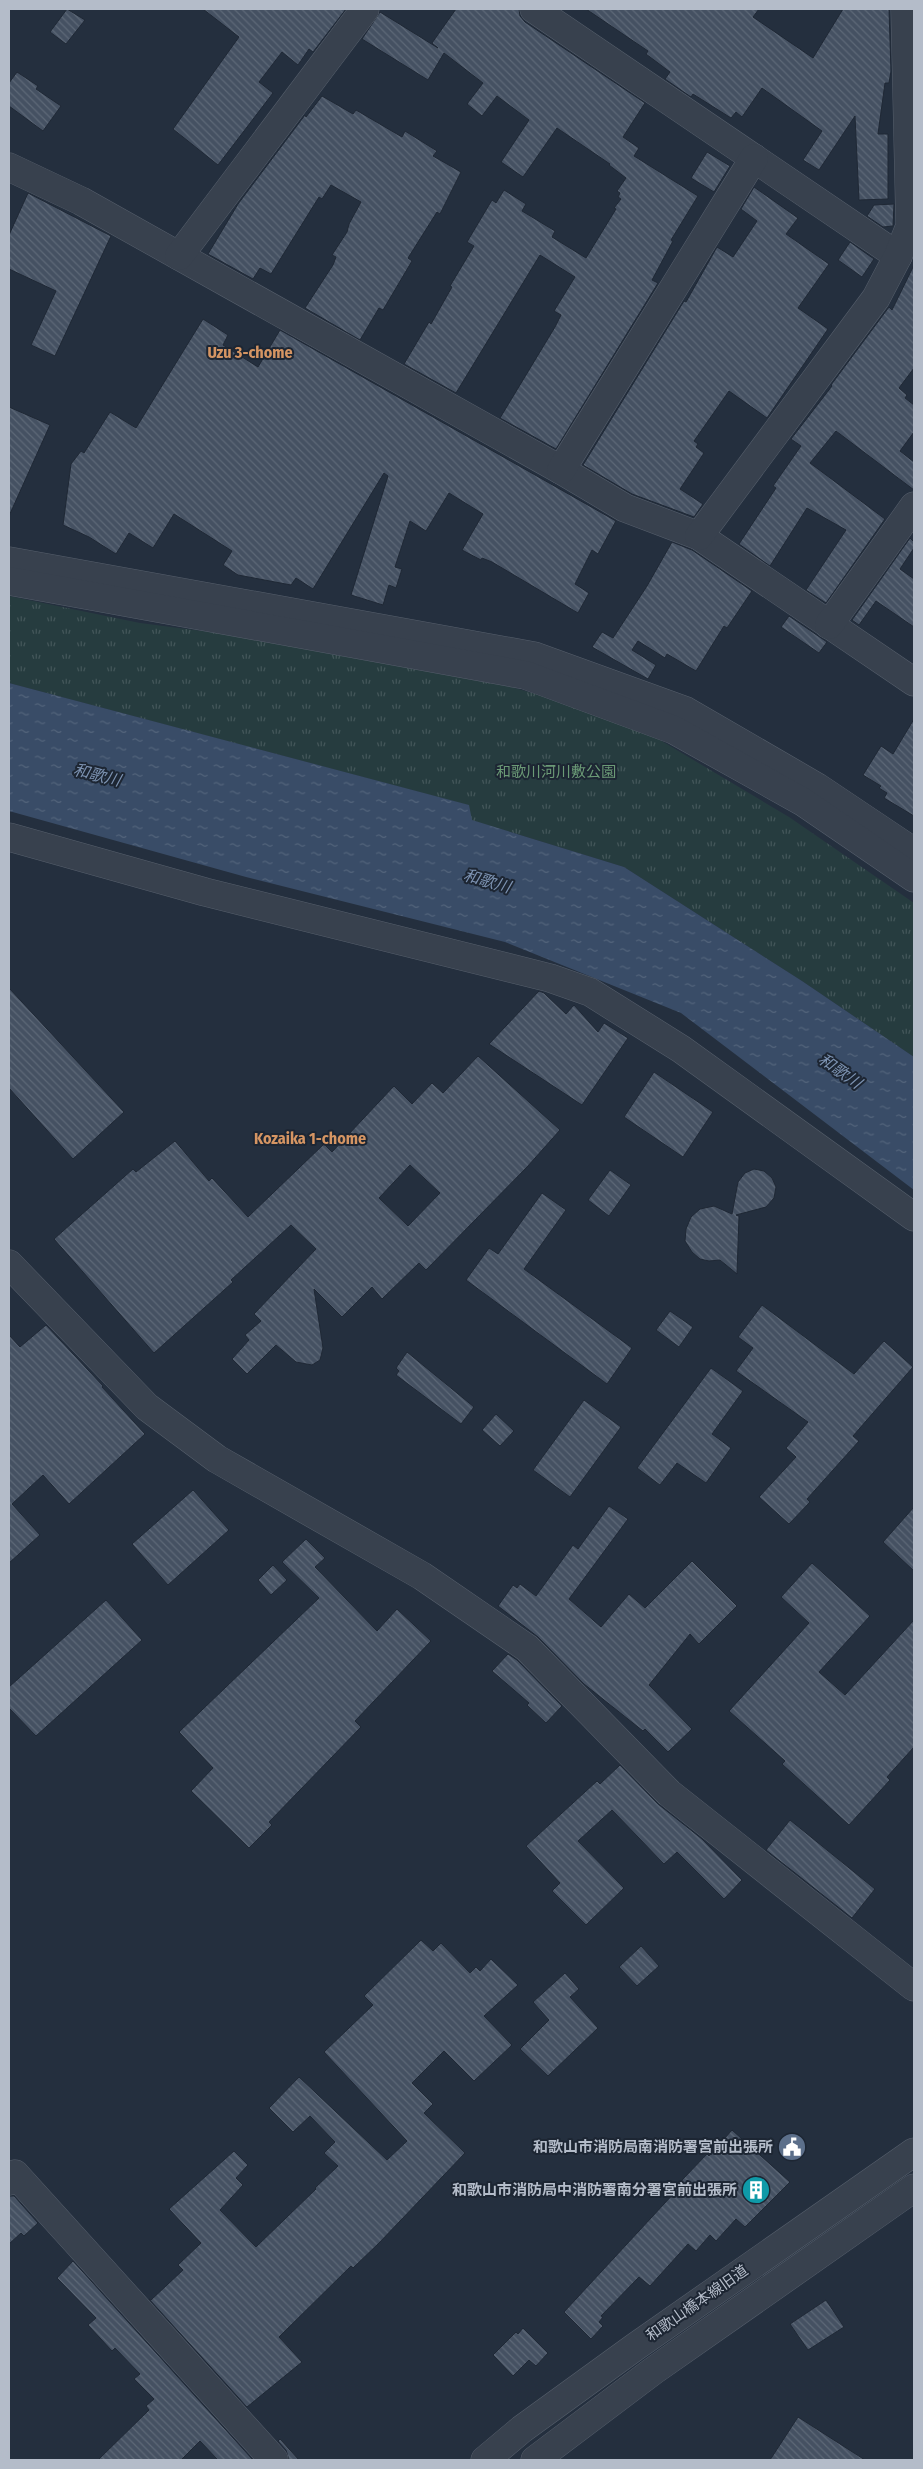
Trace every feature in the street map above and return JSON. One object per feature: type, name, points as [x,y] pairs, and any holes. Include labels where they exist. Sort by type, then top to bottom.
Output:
[{"type":"street","points":[[179,256],[365,9]]},
{"type":"street","points":[[534,9],[898,256]]},
{"type":"street","points":[[699,536],[876,298],[898,256],[910,226],[911,153],[905,9]]},
{"type":"street","points":[[561,470],[754,158]]},
{"type":"street","points":[[9,167],[81,201],[561,470],[625,508],[699,536],[914,682]]},
{"type":"street","points":[[829,625],[914,506]]},
{"type":"street","points":[[9,561],[534,656],[686,711],[817,787],[914,852]]},
{"type":"street","points":[[9,581],[524,675],[674,730],[803,802],[914,878]]},
{"type":"street","points":[[9,837],[205,892],[550,978],[590,992],[681,1049],[914,1217]]},
{"type":"street","points":[[9,1264],[147,1407],[217,1459],[422,1576],[527,1648],[669,1792],[914,1987]]},
{"type":"street","name":"和歌山橋本線旧道","points":[[485,2460],[522,2429],[626,2353],[914,2152]]},
{"type":"street","points":[[9,2181],[15,2174],[274,2460]]},
{"type":"street","name":"和歌山橋本線旧道","points":[[535,2460],[653,2370],[914,2188]]},
{"type":"green space","name":"和歌川河川敷公園","points":[[9,596],[140,623],[218,633],[511,687],[579,706],[660,740],[789,817],[914,903],[914,1057],[802,981],[624,867],[471,820],[468,805],[9,683]]},
{"type":"water","name":"和歌川","points":[[9,683],[469,805],[472,820],[624,867],[802,981],[914,1057],[914,1190],[681,1013],[505,942],[246,877],[9,811]]},
{"type":"building","points":[[67,9],[85,20],[66,44],[50,32]]},
{"type":"building","points":[[203,9],[346,9],[313,52],[309,49],[298,65],[282,52],[259,82],[273,93],[218,165],[173,129],[239,37]]},
{"type":"building","points":[[456,9],[519,9],[520,16],[525,22],[645,103],[623,137],[639,148],[634,156],[698,196],[671,240],[673,241],[652,280],[658,283],[556,449],[500,418],[555,327],[561,315],[554,311],[575,277],[540,255],[456,393],[404,364],[429,322],[431,324],[452,287],[450,286],[474,246],[467,242],[492,200],[496,203],[504,190],[526,204],[522,211],[555,231],[552,237],[586,258],[621,199],[618,197],[620,193],[617,191],[626,178],[610,164],[557,128],[523,177],[501,162],[529,120],[497,96],[482,116],[467,104],[483,83],[444,53],[428,80],[362,39],[380,12],[438,48],[432,43]]},
{"type":"building","points":[[586,9],[759,9],[753,17],[813,58],[843,9],[889,9],[891,71],[889,83],[885,83],[878,134],[888,134],[888,199],[859,200],[855,116],[819,170],[803,160],[822,131],[762,88],[742,117],[736,112],[731,118],[693,94],[691,97],[665,79],[670,72],[646,54],[648,51]]},
{"type":"building","points":[[17,72],[38,86],[36,89],[61,106],[43,131],[9,106],[9,83]]},
{"type":"building","points":[[322,96],[353,114],[356,110],[402,137],[405,131],[437,151],[433,156],[461,172],[440,214],[437,212],[408,258],[412,261],[383,310],[379,308],[360,340],[305,308],[333,265],[336,257],[332,255],[347,232],[349,224],[361,202],[331,185],[322,199],[319,197],[271,274],[260,268],[253,279],[208,254],[238,204],[305,115],[306,117]]},
{"type":"building","points":[[707,152],[730,166],[714,192],[691,178]]},
{"type":"building","points":[[754,187],[798,218],[786,234],[829,264],[798,308],[828,329],[767,418],[729,391],[694,441],[698,444],[696,447],[704,453],[680,489],[703,504],[694,517],[632,494],[583,465],[684,301],[686,302],[717,247],[733,257],[757,221],[741,209]]},
{"type":"building","points":[[28,193],[111,236],[55,356],[31,345],[56,291],[9,269],[9,235]]},
{"type":"building","points":[[894,204],[893,226],[883,227],[867,216],[874,205]]},
{"type":"building","points":[[850,242],[874,259],[862,277],[838,260]]},
{"type":"building","points":[[914,265],[914,368],[899,388],[907,395],[905,398],[914,405],[914,432],[900,451],[914,462],[914,490],[836,431],[810,463],[885,519],[826,603],[806,590],[846,530],[807,508],[770,566],[739,544],[776,488],[773,486],[801,446],[791,439],[889,307],[892,310]]},
{"type":"building","points":[[203,319],[228,335],[223,345],[258,367],[280,330],[616,521],[598,554],[592,550],[575,584],[589,593],[578,613],[492,562],[482,558],[481,560],[462,550],[483,514],[449,493],[426,531],[410,521],[395,567],[402,569],[396,588],[389,585],[383,605],[351,595],[388,476],[384,473],[313,589],[296,578],[291,585],[238,575],[223,565],[232,551],[174,514],[153,548],[129,533],[116,554],[89,537],[63,525],[71,464],[81,451],[84,453],[110,412],[136,428]]},
{"type":"building","points":[[9,407],[50,425],[9,516]]},
{"type":"building","points":[[910,538],[914,542],[914,548],[900,569],[914,579],[914,627],[876,601],[859,625],[852,620]]},
{"type":"building","points":[[672,542],[692,550],[752,591],[727,628],[724,626],[696,671],[667,654],[665,658],[638,641],[632,650],[656,665],[648,679],[592,647],[602,632],[613,638],[647,586]]},
{"type":"building","points":[[789,616],[827,642],[819,653],[781,627]]},
{"type":"building","points":[[914,719],[914,816],[884,798],[887,793],[879,788],[881,786],[863,775],[881,746],[893,754]]},
{"type":"building","points":[[9,988],[124,1112],[73,1159],[9,1088]]},
{"type":"building","points":[[539,991],[544,993],[566,1014],[574,1005],[598,1032],[604,1023],[628,1038],[582,1105],[489,1044]]},
{"type":"building","points":[[478,1056],[560,1130],[527,1167],[426,1270],[419,1263],[382,1299],[372,1287],[342,1317],[314,1289],[323,1348],[320,1360],[312,1365],[296,1362],[276,1345],[247,1374],[232,1359],[249,1340],[245,1335],[261,1321],[254,1314],[316,1249],[291,1225],[231,1280],[233,1282],[154,1353],[54,1239],[133,1169],[136,1172],[175,1141],[209,1181],[212,1178],[248,1217],[324,1144],[332,1152],[394,1086],[412,1104],[432,1083],[443,1093]],"holes":[[[410,1165],[440,1193],[408,1226],[379,1198]]]},
{"type":"building","points":[[654,1072],[713,1112],[683,1157],[624,1117]]},
{"type":"building","points":[[754,1169],[764,1171],[772,1178],[776,1187],[774,1198],[766,1207],[736,1215],[739,1216],[737,1274],[720,1260],[709,1261],[700,1259],[692,1252],[685,1241],[686,1229],[691,1217],[700,1209],[714,1206],[732,1214],[738,1182],[745,1173]]},
{"type":"building","points":[[610,1170],[631,1185],[609,1216],[588,1200]]},
{"type":"building","points":[[542,1193],[566,1210],[524,1269],[632,1348],[607,1384],[466,1280],[489,1248],[498,1254]]},
{"type":"building","points":[[762,1305],[854,1374],[884,1341],[913,1367],[853,1436],[859,1441],[807,1499],[810,1502],[789,1524],[759,1497],[796,1457],[786,1448],[808,1422],[736,1371],[753,1348],[738,1337]]},
{"type":"building","points":[[670,1311],[693,1327],[679,1347],[656,1330]]},
{"type":"building","points":[[46,1325],[145,1434],[69,1504],[43,1475],[12,1504],[40,1535],[9,1563],[9,1335],[20,1347]]},
{"type":"building","points":[[407,1352],[474,1407],[461,1424],[396,1375],[399,1371],[396,1368]]},
{"type":"building","points":[[711,1368],[743,1391],[712,1434],[731,1448],[706,1483],[677,1463],[660,1485],[637,1468]]},
{"type":"building","points":[[584,1400],[621,1427],[570,1497],[533,1470]]},
{"type":"building","points":[[496,1414],[514,1431],[500,1446],[482,1430]]},
{"type":"building","points":[[193,1490],[229,1530],[168,1585],[132,1544]]},
{"type":"building","points":[[609,1506],[628,1519],[569,1599],[601,1627],[629,1594],[645,1608],[692,1561],[737,1606],[699,1644],[690,1634],[649,1685],[692,1729],[668,1752],[645,1729],[643,1731],[584,1684],[538,1637],[498,1606],[513,1585],[517,1588],[520,1584],[536,1596],[573,1545],[578,1549]]},
{"type":"building","points":[[914,1507],[914,1571],[883,1542]]},
{"type":"building","points":[[306,1539],[325,1558],[315,1567],[377,1631],[397,1609],[431,1641],[355,1721],[361,1727],[269,1822],[272,1825],[249,1848],[191,1791],[213,1768],[179,1732],[319,1598],[282,1562]]},
{"type":"building","points":[[812,1563],[870,1616],[819,1672],[845,1695],[914,1620],[914,1747],[887,1777],[890,1780],[849,1825],[782,1764],[785,1761],[729,1711],[809,1623],[781,1597]]},
{"type":"building","points":[[273,1565],[287,1580],[271,1595],[258,1580]]},
{"type":"building","points":[[106,1600],[142,1640],[36,1736],[9,1708],[9,1687]]},
{"type":"building","points":[[508,1654],[517,1660],[562,1706],[546,1723],[527,1705],[529,1703],[492,1671]]},
{"type":"building","points":[[620,1765],[658,1804],[702,1839],[742,1880],[724,1899],[677,1852],[664,1864],[612,1810],[578,1841],[624,1888],[586,1925],[552,1891],[560,1883],[526,1846],[597,1781],[600,1784]]},
{"type":"building","points":[[790,1820],[875,1889],[852,1918],[766,1850]]},
{"type":"building","points":[[421,1940],[433,1951],[441,1943],[470,1973],[476,1967],[480,1971],[491,1959],[518,1985],[484,2016],[512,2045],[474,2081],[444,2051],[412,2083],[433,2104],[424,2113],[465,2153],[379,2243],[353,2268],[351,2266],[279,2337],[302,2362],[247,2407],[149,2299],[151,2300],[183,2270],[178,2265],[201,2243],[169,2209],[234,2151],[248,2165],[236,2178],[243,2185],[220,2210],[256,2247],[316,2189],[338,2166],[324,2153],[335,2142],[310,2116],[293,2132],[269,2108],[299,2077],[387,2160],[407,2141],[324,2052],[373,2005],[364,1996]]},
{"type":"building","points":[[641,1946],[659,1966],[637,1986],[619,1967]]},
{"type":"building","points":[[565,1973],[579,1989],[570,1997],[598,2028],[548,2076],[520,2049],[549,2020],[533,2002]]},
{"type":"building","points":[[732,2130],[790,2182],[745,2227],[736,2219],[716,2241],[710,2235],[696,2251],[688,2244],[650,2286],[639,2277],[601,2316],[603,2317],[599,2322],[603,2326],[591,2339],[564,2312],[676,2191],[674,2189],[683,2179],[707,2154],[709,2156]]},
{"type":"building","points":[[9,2196],[14,2196],[38,2223],[24,2236],[21,2233],[9,2244]]},
{"type":"building","points":[[73,2261],[253,2460],[218,2460],[200,2441],[181,2460],[98,2460],[149,2410],[146,2406],[154,2399],[134,2379],[140,2374],[115,2348],[112,2351],[88,2325],[96,2318],[57,2278]]},
{"type":"building","points":[[826,2300],[844,2327],[808,2350],[790,2324]]},
{"type":"building","points":[[523,2328],[548,2353],[536,2366],[529,2360],[513,2376],[493,2355],[516,2332],[518,2334]]},
{"type":"building","points":[[798,2417],[865,2460],[770,2460]]},
{"type":"building","points":[[280,2439],[299,2460],[289,2460],[286,2450],[278,2441]]},
{"type":"place","name":"和歌山市消防局南消防署宮前出張所","points":[[792,2147]]},
{"type":"place","name":"和歌山市消防局中消防署南分署宮前出張所","points":[[756,2190]]},
{"type":"district","name":"Uzu 3-chome","points":[[250,352]]},
{"type":"district","name":"Kozaika 1-chome","points":[[310,1138]]}]
